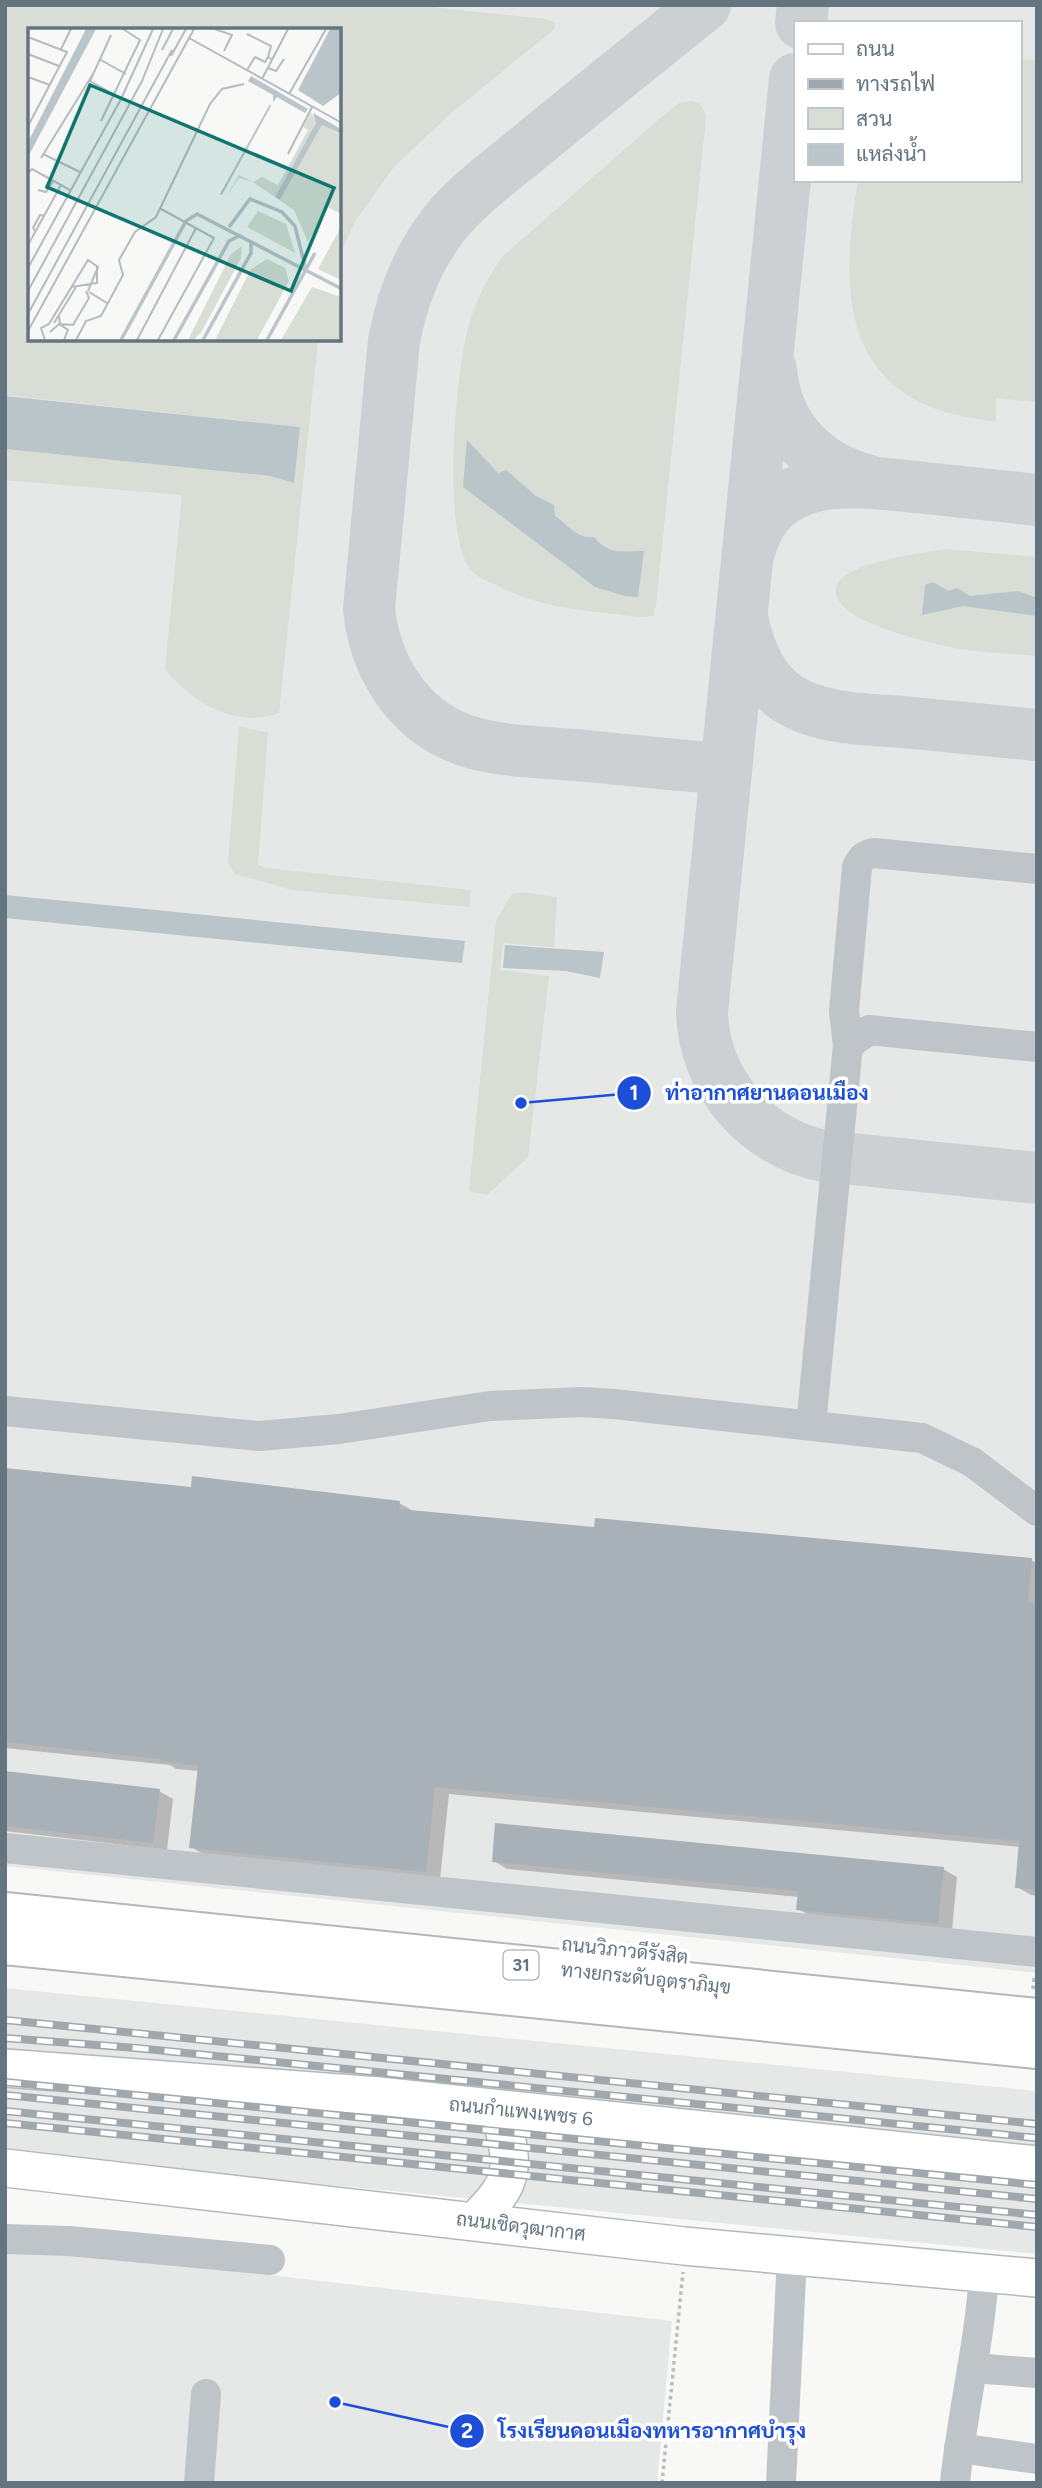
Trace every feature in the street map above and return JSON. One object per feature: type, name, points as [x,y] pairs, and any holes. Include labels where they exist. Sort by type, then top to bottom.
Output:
[{"type":"highway","name":"ถนนวิภาวดีรังสิต","points":[[5,1886],[1036,1995]]},
{"type":"highway","name":"ทางยกระดับอุตราภิมุข","points":[[5,1912],[1036,1995]]},
{"type":"highway","name":"ทางยกระดับอุตราภิมุข","points":[[5,1945],[1037,2049]]},
{"type":"highway","points":[[5,1965],[1037,2068]]},
{"type":"main road","name":"ถนนกำแพงเพชร 6","points":[[5,2068],[379,2096],[1037,2165]]},
{"type":"main road","name":"ถนนกำแพงเพชร 6","points":[[5,2091],[504,2129],[1037,2183]]},
{"type":"main road","points":[[475,2221],[497,2198],[508,2180],[510,2152],[504,2129]]},
{"type":"main road","name":"ถนนเชิดวุฒากาศ","points":[[6,2176],[475,2221],[684,2246],[792,2271],[983,2283],[1037,2278]]},
{"type":"lane","points":[[811,1424],[848,1045],[844,1012],[857,867],[862,857],[874,853],[1037,869]]},
{"type":"lane","points":[[848,1045],[869,1030],[1037,1046]]},
{"type":"lane","points":[[5,1412],[259,1436],[339,1429],[490,1406],[582,1402],[903,1434],[938,1444],[972,1462],[1037,1511]]},
{"type":"lane","points":[[5,1848],[1037,1952]]},
{"type":"lane","points":[[5,2239],[69,2241],[270,2260]]},
{"type":"lane","points":[[781,2483],[792,2271]]},
{"type":"lane","points":[[956,2483],[983,2283]]},
{"type":"lane","points":[[974,2357],[1037,2374]]},
{"type":"lane","points":[[199,2483],[206,2394]]},
{"type":"lane","points":[[959,2448],[1037,2459]]},
{"type":"path","points":[[662,2483],[683,2272]]},
{"type":"shaded area","points":[[5,5],[1037,5],[1037,1973],[5,1866]]},
{"type":"shaded area","points":[[5,1988],[1037,2091],[1037,2254],[5,2153]]},
{"type":"shaded area","points":[[5,2245],[672,2321],[657,2483],[5,2483]]},
{"type":"green space","points":[[5,5],[409,5],[546,19],[555,23],[552,31],[450,114],[394,167],[356,220],[341,252],[341,28],[28,28],[28,341],[318,341],[279,713],[247,718],[231,715],[201,702],[165,669],[182,495],[5,480],[5,449],[270,476],[294,483],[300,427],[5,395]]},
{"type":"green space","points":[[1021,59],[1037,60],[1037,402],[996,398],[996,422],[928,406],[897,388],[876,365],[861,339],[853,309],[850,245],[858,182],[1021,182]]},
{"type":"green space","points":[[691,101],[700,104],[706,115],[653,616],[584,611],[530,599],[475,574],[463,554],[457,527],[454,492],[456,416],[463,350],[471,318],[482,291],[502,257],[658,120],[679,103]]},
{"type":"green space","points":[[945,549],[1037,557],[1037,656],[957,648],[897,633],[857,616],[843,606],[836,595],[839,582],[857,569]]},
{"type":"green space","points":[[239,726],[268,733],[258,865],[471,890],[469,907],[292,890],[235,874],[228,863]]},
{"type":"green space","points":[[521,892],[557,897],[554,947],[503,943],[500,970],[549,976],[528,1157],[487,1195],[469,1191],[496,920],[512,894]]},
{"type":"water","points":[[5,396],[300,427],[294,483],[270,476],[5,449]]},
{"type":"water","points":[[467,440],[498,473],[506,470],[536,496],[554,505],[555,516],[577,534],[594,537],[611,550],[644,551],[638,597],[595,587],[463,487]]},
{"type":"water","points":[[933,582],[948,591],[957,588],[970,596],[1018,591],[1037,598],[1037,616],[963,606],[922,615],[925,585]]},
{"type":"water","points":[[5,895],[465,941],[462,963],[5,918]]},
{"type":"water","points":[[505,945],[604,952],[600,978],[566,971],[503,968]]},
{"type":"building","points":[[5,1468],[191,1487],[192,1476],[400,1501],[399,1509],[594,1527],[595,1518],[1032,1558],[1028,1603],[1037,1604],[1037,1890],[1015,1888],[1019,1841],[435,1787],[426,1872],[189,1848],[198,1766],[160,1759],[5,1742]]},
{"type":"building","points":[[5,1771],[160,1789],[153,1843],[5,1826]]},
{"type":"building","points":[[495,1823],[944,1867],[938,1924],[796,1910],[798,1891],[492,1862]]},
{"type":"taxiway","points":[[705,5],[474,193],[444,224],[418,265],[401,309],[394,341],[369,609],[378,651],[398,689],[426,719],[464,740],[519,751],[725,769]]},
{"type":"taxiway","points":[[801,21],[803,5]]},
{"type":"taxiway","points":[[794,89],[702,1012],[705,1038],[723,1085],[738,1105],[756,1123],[799,1149],[824,1156],[1037,1178]]},
{"type":"taxiway","points":[[771,370],[774,391],[781,410],[802,442],[832,466],[870,481]]},
{"type":"taxiway","points":[[749,552],[760,524],[776,505],[796,492],[820,485],[872,483],[1037,500]]},
{"type":"taxiway","points":[[743,621],[753,654],[763,674],[778,691],[801,706],[848,718],[1037,735]]},
{"type":"railway","points":[[5,2020],[1037,2124]]},
{"type":"railway","points":[[5,2038],[136,2048],[1037,2138]]},
{"type":"railway","points":[[5,2082],[1037,2185]]},
{"type":"railway","points":[[5,2095],[1037,2199]]},
{"type":"railway","points":[[5,2111],[1037,2215]]},
{"type":"railway","points":[[5,2123],[1037,2227]]},
{"type":"place","name":"ท่าอากาศยานดอนเมือง","points":[[521,1103]]},
{"type":"place","name":"โรงเรียนดอนเมืองทหารอากาศบำรุง","points":[[335,2402]]}]
